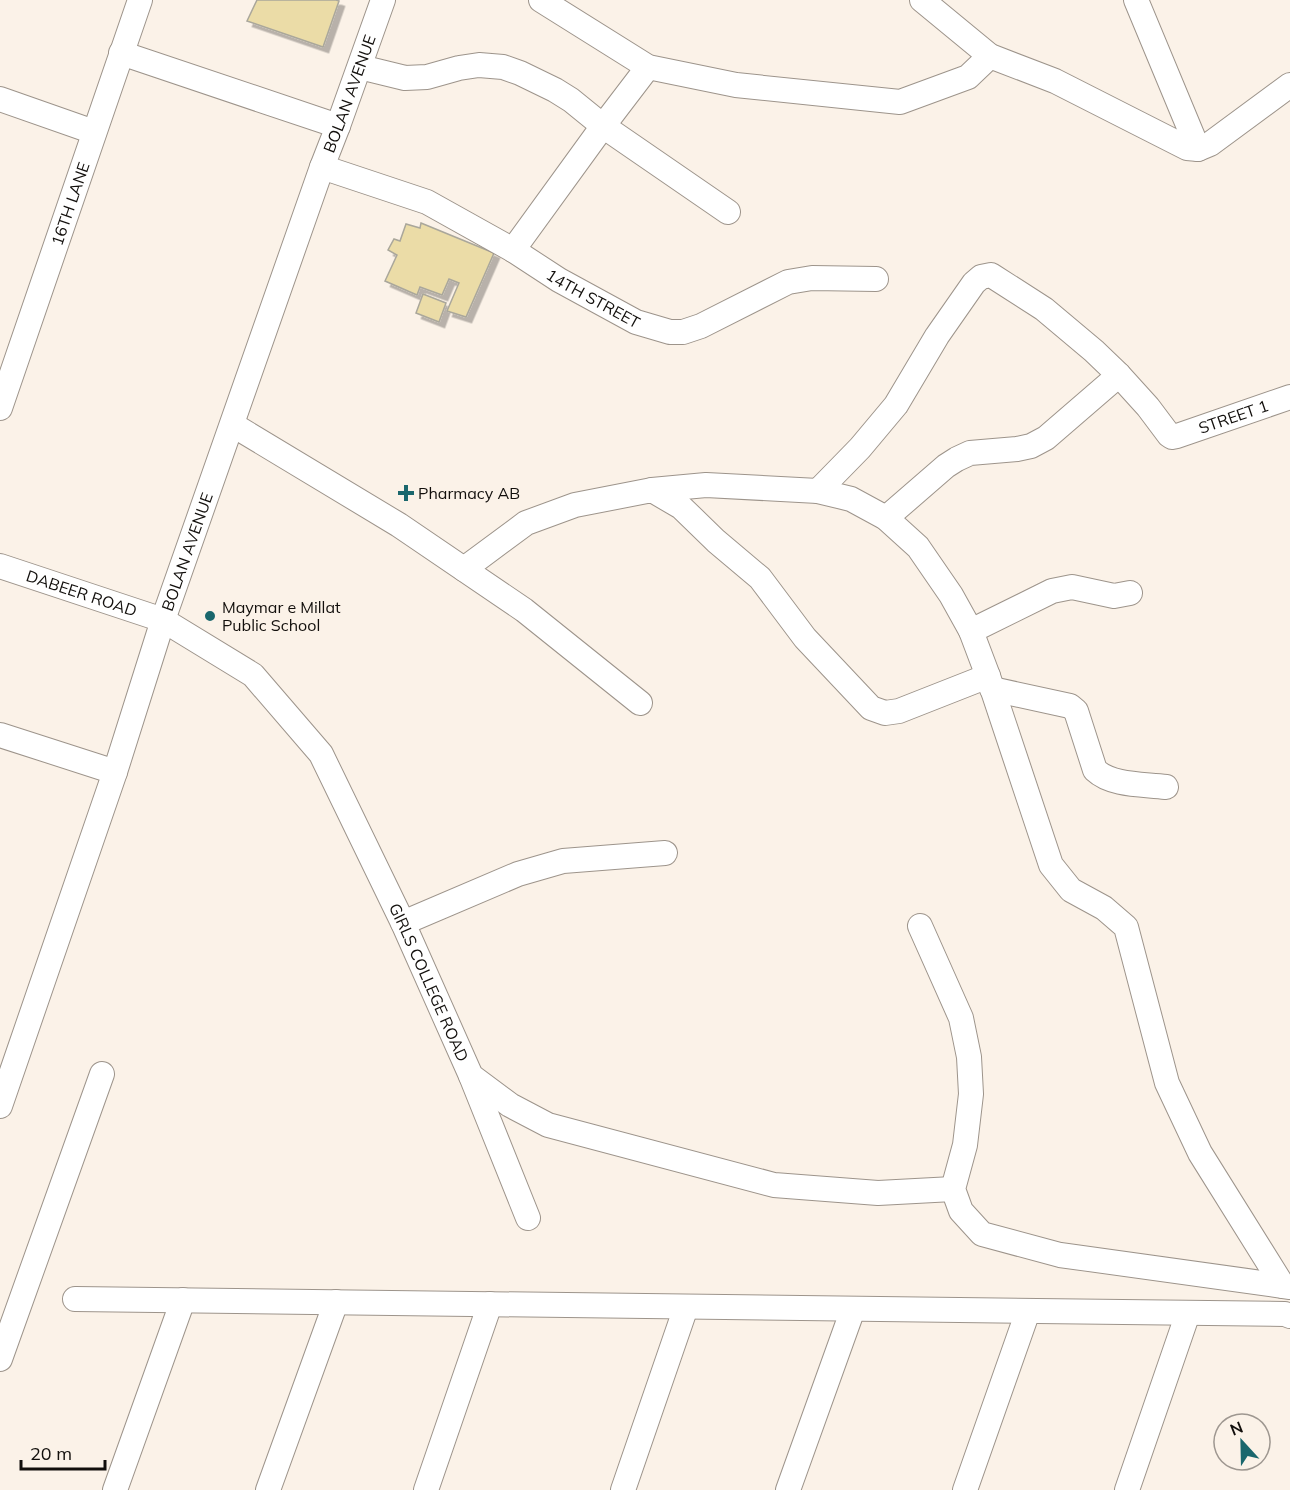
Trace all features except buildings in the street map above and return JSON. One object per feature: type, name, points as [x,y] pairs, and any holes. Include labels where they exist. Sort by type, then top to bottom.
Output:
[{"type":"street","name":"16TH LANE","points":[[0,408],[140,0]]},
{"type":"street","name":"BOLAN AVENUE","points":[[0,1106],[115,772],[163,620],[383,0]]},
{"type":"street","points":[[541,0],[648,67],[736,85],[900,102],[968,77],[990,56]]},
{"type":"street","points":[[922,0],[990,56],[1055,81],[1187,148],[1198,149],[1210,144],[1290,85]]},
{"type":"street","points":[[1141,2],[1198,149]]},
{"type":"street","points":[[122,53],[338,126]]},
{"type":"street","points":[[360,67],[405,78],[427,77],[479,65],[503,67],[520,73],[571,100],[603,126],[728,212]]},
{"type":"street","points":[[513,250],[648,67]]},
{"type":"street","points":[[0,99],[94,132]]},
{"type":"street","name":"14TH STREET","points":[[322,167],[427,202],[513,250],[559,280],[636,322],[670,332],[683,332],[701,326],[788,282],[812,278],[876,279]]},
{"type":"street","points":[[818,491],[860,448],[896,405],[955,309],[981,277],[991,275],[1044,309],[1119,375],[1046,438],[1031,446],[970,453],[957,459],[946,465],[886,518]]},
{"type":"street","name":"STREET 1","points":[[1119,375],[1172,437],[1290,397]]},
{"type":"street","points":[[233,425],[399,525],[464,569],[524,610],[640,703]]},
{"type":"street","points":[[464,569],[526,523],[575,505],[652,490],[706,485],[818,491],[851,499],[886,518],[918,547],[951,595],[971,631],[1052,865],[1071,890],[1104,908],[1126,927],[1167,1083],[1200,1153],[1287,1287]]},
{"type":"street","points":[[652,490],[681,507],[716,541],[760,578],[805,638],[871,708],[885,713],[899,711],[990,682],[1070,706],[1076,711],[1095,770],[1101,776],[1110,780],[1166,787]]},
{"type":"street","name":"DABEER ROAD","points":[[0,566],[163,620]]},
{"type":"street","points":[[971,631],[1061,588],[1072,587],[1114,596],[1130,593]]},
{"type":"street","name":"GIRLS COLLEGE ROAD","points":[[163,620],[254,675],[321,754],[403,923],[471,1076],[510,1105],[548,1125],[774,1185],[878,1194],[953,1189]]},
{"type":"street","points":[[0,735],[115,772]]},
{"type":"street","points":[[403,923],[529,870],[563,861],[665,853]]},
{"type":"street","points":[[920,926],[961,1018],[969,1057],[971,1094],[965,1144],[953,1189],[961,1211],[982,1234],[1060,1255],[1287,1287]]},
{"type":"street","points":[[0,1359],[102,1074]]},
{"type":"street","points":[[471,1076],[528,1218]]},
{"type":"street","points":[[75,1299],[1285,1314],[1290,1316]]},
{"type":"street","points":[[115,1490],[183,1300]]},
{"type":"street","points":[[268,1490],[336,1302]]},
{"type":"street","points":[[426,1490],[490,1304]]},
{"type":"street","points":[[623,1490],[686,1307]]},
{"type":"street","points":[[788,1490],[853,1309]]},
{"type":"street","points":[[965,1490],[1028,1311]]},
{"type":"street","points":[[1127,1490],[1188,1313]]},
{"type":"place","name":"Pharmacy AB","points":[[406,493]]},
{"type":"place","name":"Maymar e Millat Public School","points":[[210,616]]}]
